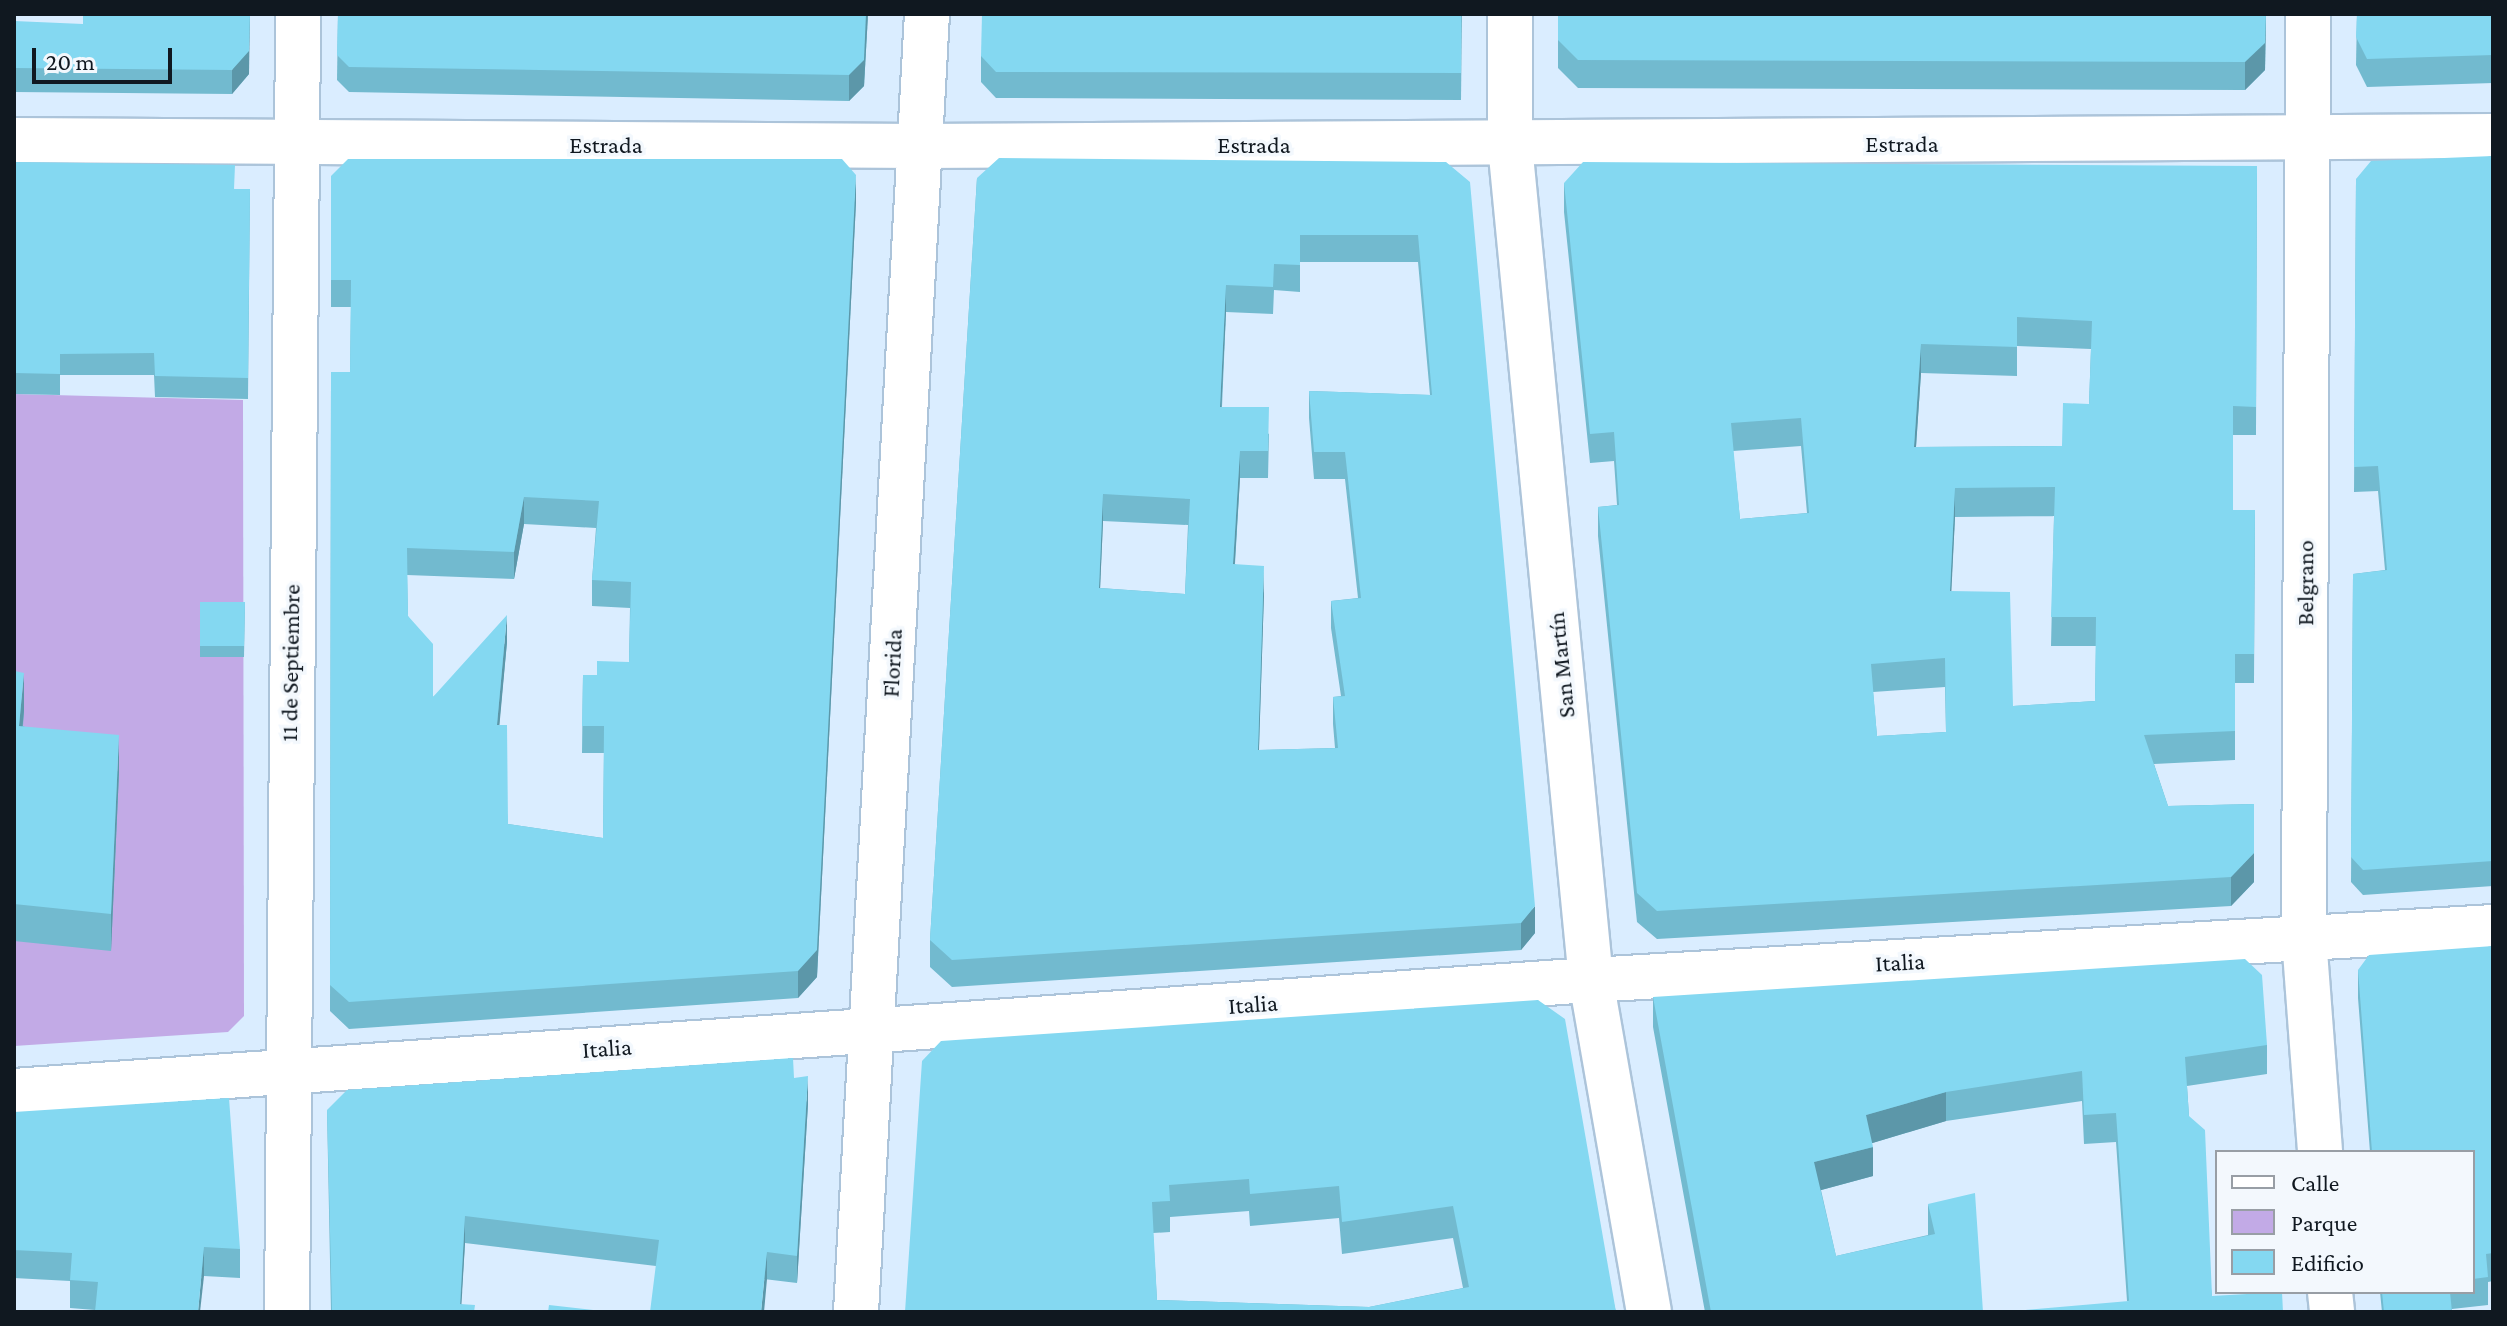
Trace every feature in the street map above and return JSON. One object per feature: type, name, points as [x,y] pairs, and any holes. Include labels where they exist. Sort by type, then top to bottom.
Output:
[{"type":"street","name":"11 de Septiembre","points":[[287,1312],[285,1068],[298,14]]},
{"type":"street","name":"Florida","points":[[856,1312],[927,14]]},
{"type":"street","name":"San Martín","points":[[1510,14],[1510,145],[1591,980],[1649,1312]]},
{"type":"street","name":"Belgrano","points":[[2308,14],[2304,938],[2320,1150]]},
{"type":"street","name":"Estrada","points":[[14,140],[297,145],[919,146],[2306,143],[2493,136]]},
{"type":"street","name":"Italia","points":[[14,1091],[285,1068],[873,1032],[1591,980],[2493,927]]},
{"type":"green space","points":[[14,394],[243,400],[244,1016],[228,1032],[14,1046]]},
{"type":"building","points":[[83,14],[250,14],[249,51],[232,70],[14,68],[14,21],[83,24]]},
{"type":"building","points":[[338,14],[866,14],[864,60],[849,75],[349,67],[337,55]]},
{"type":"building","points":[[982,14],[1461,14],[1461,73],[996,72],[981,56]]},
{"type":"building","points":[[1558,14],[2266,14],[2265,43],[2245,62],[1578,60],[1558,40]]},
{"type":"building","points":[[2357,14],[2493,14],[2493,55],[2367,59],[2356,37]]},
{"type":"building","points":[[2493,156],[2493,861],[2363,870],[2351,857],[2353,574],[2387,570],[2378,466],[2354,467],[2356,179],[2371,161]]},
{"type":"building","points":[[999,158],[1446,162],[1470,182],[1535,906],[1521,923],[952,960],[930,940],[977,178]],"holes":[[[1300,235],[1418,235],[1432,395],[1309,391],[1314,452],[1345,452],[1361,598],[1331,601],[1345,696],[1333,697],[1338,748],[1258,750],[1264,566],[1233,564],[1240,451],[1268,451],[1269,407],[1220,407],[1226,285],[1273,287],[1274,264],[1300,265]],[[1103,494],[1190,499],[1185,594],[1099,588]]]},
{"type":"building","points":[[348,159],[842,159],[856,175],[817,950],[798,971],[349,1002],[330,985],[331,372],[350,372],[351,280],[331,280],[331,176]],"holes":[[[524,497],[599,501],[592,580],[631,582],[629,662],[597,661],[597,675],[583,675],[582,726],[604,726],[603,838],[508,824],[507,725],[497,725],[507,615],[433,697],[433,644],[408,616],[407,548],[514,552]]]},
{"type":"building","points":[[14,162],[235,165],[234,189],[250,189],[248,378],[155,376],[154,353],[60,354],[60,374],[14,373]]},
{"type":"building","points":[[1583,162],[2257,166],[2256,407],[2233,406],[2233,510],[2255,510],[2254,654],[2235,654],[2235,731],[2144,735],[2168,806],[2254,804],[2254,853],[2231,877],[1657,911],[1637,893],[1598,507],[1619,505],[1614,432],[1590,434],[1564,183]],"holes":[[[2017,317],[2092,321],[2089,404],[2063,403],[2062,446],[1914,447],[1921,344],[2017,347]],[[1801,418],[1809,513],[1740,519],[1731,423]],[[2055,487],[2051,617],[2096,617],[2095,701],[2013,706],[2010,592],[1950,591],[1955,488]],[[1945,658],[1946,732],[1877,736],[1871,664]]]},
{"type":"building","points":[[200,602],[245,602],[244,646],[200,646]]},
{"type":"building","points":[[14,644],[15,671],[24,673],[19,726],[119,735],[111,914],[14,904]]},
{"type":"building","points":[[2493,946],[2493,1253],[2486,1254],[2488,1277],[2475,1279],[2475,1150],[2372,1150],[2358,970],[2369,955]]},
{"type":"building","points":[[2245,959],[2262,975],[2267,1045],[2185,1057],[2189,1116],[2205,1130],[2212,1296],[2282,1294],[2283,1312],[2002,1312],[2129,1301],[2116,1113],[2084,1115],[2082,1071],[1946,1092],[1866,1115],[1873,1147],[1814,1162],[1836,1256],[1935,1234],[1928,1204],[1975,1193],[1983,1312],[1711,1312],[1653,997]]},
{"type":"building","points":[[1538,1000],[1565,1019],[1616,1312],[905,1312],[922,1061],[941,1041]],"holes":[[[1249,1179],[1250,1194],[1339,1186],[1342,1222],[1453,1206],[1469,1287],[1369,1307],[1157,1300],[1152,1202],[1170,1201],[1169,1185]]]},
{"type":"building","points":[[793,1058],[794,1078],[808,1076],[797,1256],[767,1252],[761,1312],[650,1312],[659,1240],[465,1216],[460,1304],[475,1305],[474,1312],[332,1312],[327,1110],[347,1090]]},
{"type":"building","points":[[229,1098],[240,1249],[204,1247],[198,1312],[95,1312],[98,1282],[70,1280],[72,1253],[14,1250],[14,1112]]},
{"type":"building","points":[[2382,1294],[2450,1294],[2452,1312],[2384,1312]]},
{"type":"building","points":[[549,1305],[611,1312],[548,1312]]}]
